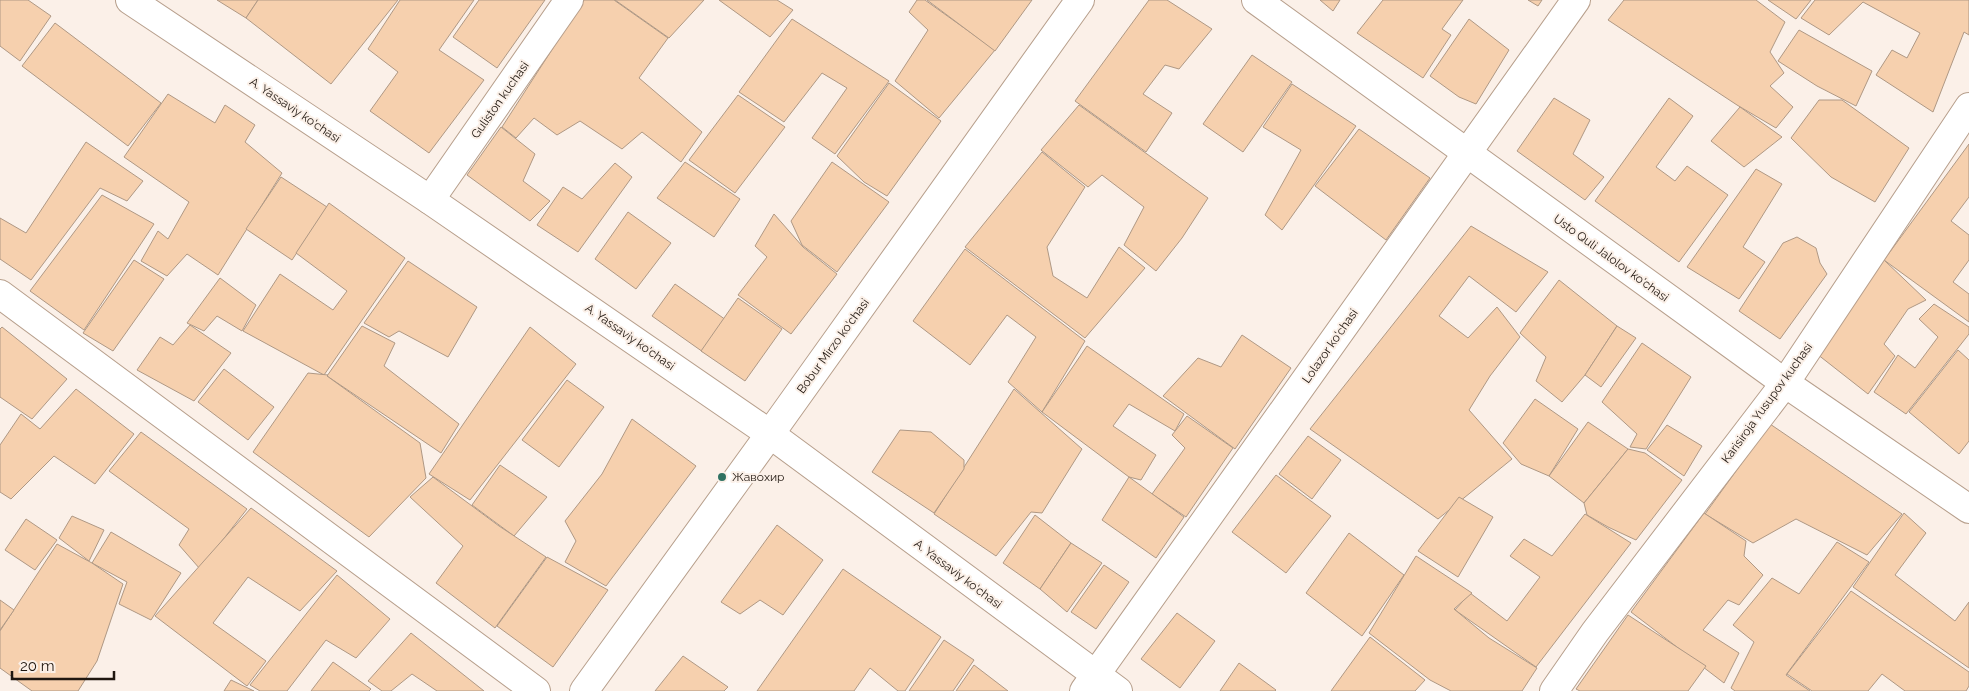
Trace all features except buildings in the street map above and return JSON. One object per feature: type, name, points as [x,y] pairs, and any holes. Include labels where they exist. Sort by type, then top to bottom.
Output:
[{"type":"street","name":"A. Yassaviy ko'chasi","points":[[130,0],[430,200],[770,434],[1090,684],[1118,691]]},
{"type":"street","name":"Guliston kuchasi","points":[[430,200],[569,0]]},
{"type":"street","name":"Bobur Mirzo ko'chasi","points":[[584,691],[1080,0]]},
{"type":"street","name":"Usto Quli Jalolov ko'chasi","points":[[1256,0],[1785,383],[1969,509]]},
{"type":"street","name":"Lolazor ko'chasi","points":[[1090,684],[1576,0]]},
{"type":"street","name":"Karisiroja Yusupov kuchasi","points":[[1554,691],[1595,632],[1785,383],[1969,107]]},
{"type":"street","points":[[0,294],[536,691]]},
{"type":"place","name":"Жавохир","points":[[722,477]]}]
